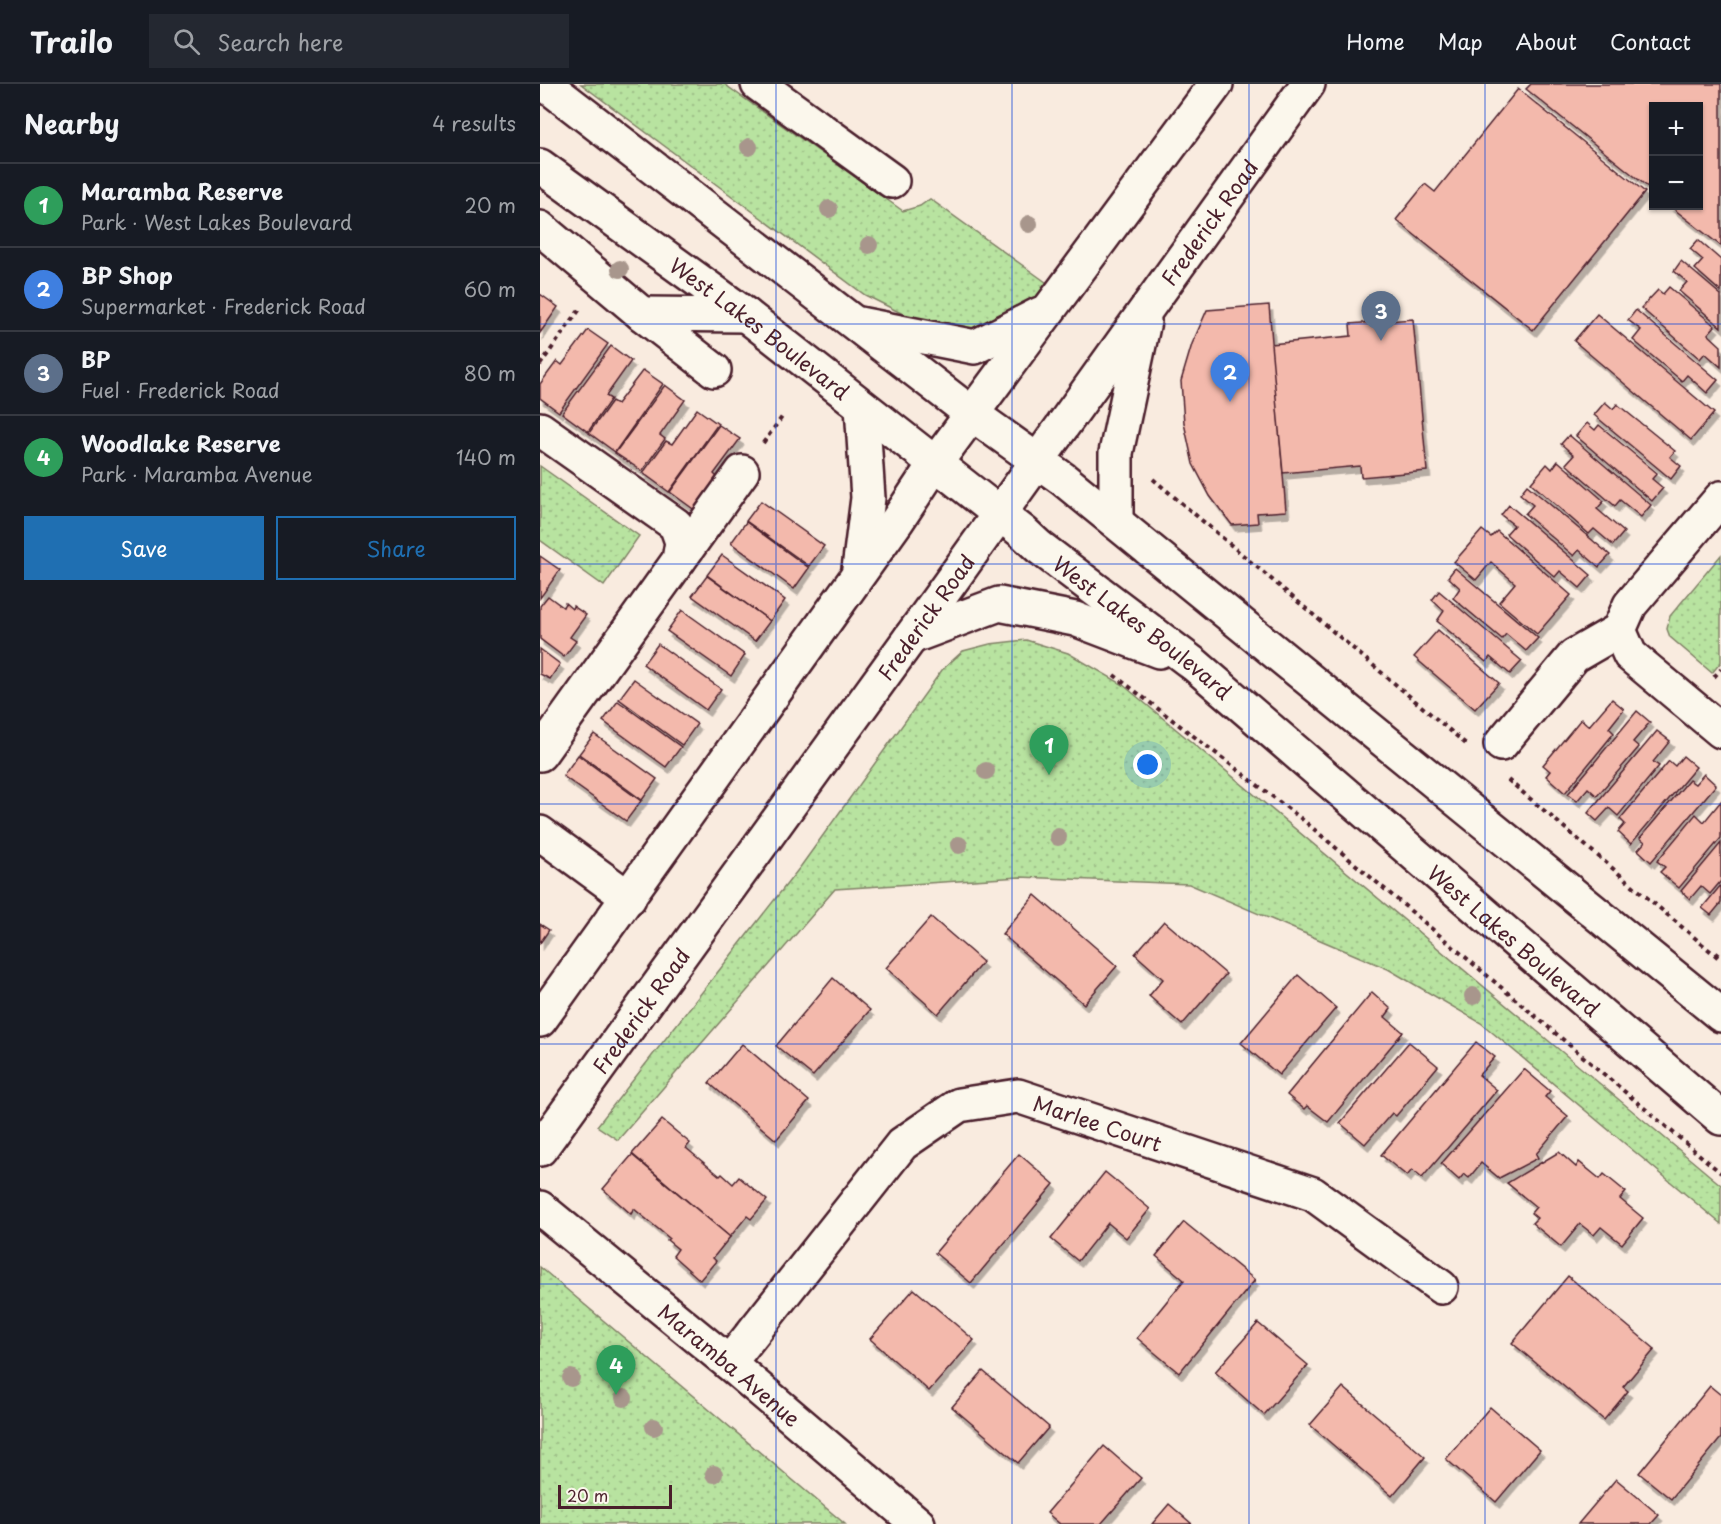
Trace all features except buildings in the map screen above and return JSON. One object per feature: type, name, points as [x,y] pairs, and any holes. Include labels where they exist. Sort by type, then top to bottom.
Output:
[{"type":"main road","points":[[545,84],[851,322],[972,414],[1038,460],[1116,521],[1721,1015]]},
{"type":"main road","points":[[758,84],[892,180]]},
{"type":"main road","points":[[540,1020],[629,898],[934,465],[1216,84]]},
{"type":"main road","name":"Frederick Road","points":[[540,1149],[1308,84]]},
{"type":"main road","name":"West Lakes Boulevard","points":[[540,166],[746,315],[934,465],[999,513],[1039,547],[1195,665],[1721,1118]]},
{"type":"main road","points":[[540,228],[642,314],[714,370]]},
{"type":"main road","points":[[851,322],[975,347],[1047,310]]},
{"type":"main road","points":[[1116,521],[1116,453],[1146,310]]},
{"type":"main road","points":[[642,314],[746,315]]},
{"type":"main road","points":[[858,574],[868,498],[862,407]]},
{"type":"main road","points":[[540,429],[676,525],[682,542],[679,560]]},
{"type":"main road","points":[[540,754],[742,472]]},
{"type":"main road","points":[[1485,746],[1574,656],[1619,630],[1630,605],[1721,498]]},
{"type":"main road","points":[[911,637],[999,604],[1075,619],[1195,665]]},
{"type":"main road","points":[[1619,630],[1630,655],[1721,731]]},
{"type":"main road","points":[[540,833],[629,898]]},
{"type":"main road","name":"Marlee Court","points":[[729,1363],[902,1144],[959,1105],[1018,1096],[1313,1194],[1441,1287]]},
{"type":"main road","name":"Maramba Avenue","points":[[540,1208],[729,1363],[918,1524]]},
{"type":"path","points":[[540,364],[583,304]]},
{"type":"path","points":[[1146,474],[1485,746]]},
{"type":"path","points":[[1106,668],[1303,820],[1721,1173]]},
{"type":"path","points":[[1712,680],[1721,669]]},
{"type":"path","points":[[1506,778],[1721,960]]},
{"type":"path","points":[[1716,956],[1721,950]]},
{"type":"green space","points":[[581,84],[724,84],[903,211],[920,206],[930,199],[1050,285],[1029,304],[987,326],[965,329],[915,320],[865,295]]},
{"type":"green space","points":[[540,466],[639,536],[604,586],[540,540]]},
{"type":"green space","points":[[1721,555],[1721,662],[1712,673],[1670,637],[1667,629],[1670,616]]},
{"type":"green space","points":[[1026,640],[1068,653],[1122,684],[1721,1185],[1721,1224],[1481,1023],[1388,969],[1189,884],[1020,877],[835,889],[618,1140],[597,1126],[801,866],[942,670],[963,651],[990,644]]},
{"type":"green space","points":[[540,1267],[845,1524],[540,1524]]},
{"type":"place","name":"BP","points":[[1381,341]]},
{"type":"place","name":"BP Shop","points":[[1230,402]]},
{"type":"place","name":"Maramba Reserve","points":[[1049,775]]},
{"type":"place","name":"Woodlake Reserve","points":[[616,1395]]}]
